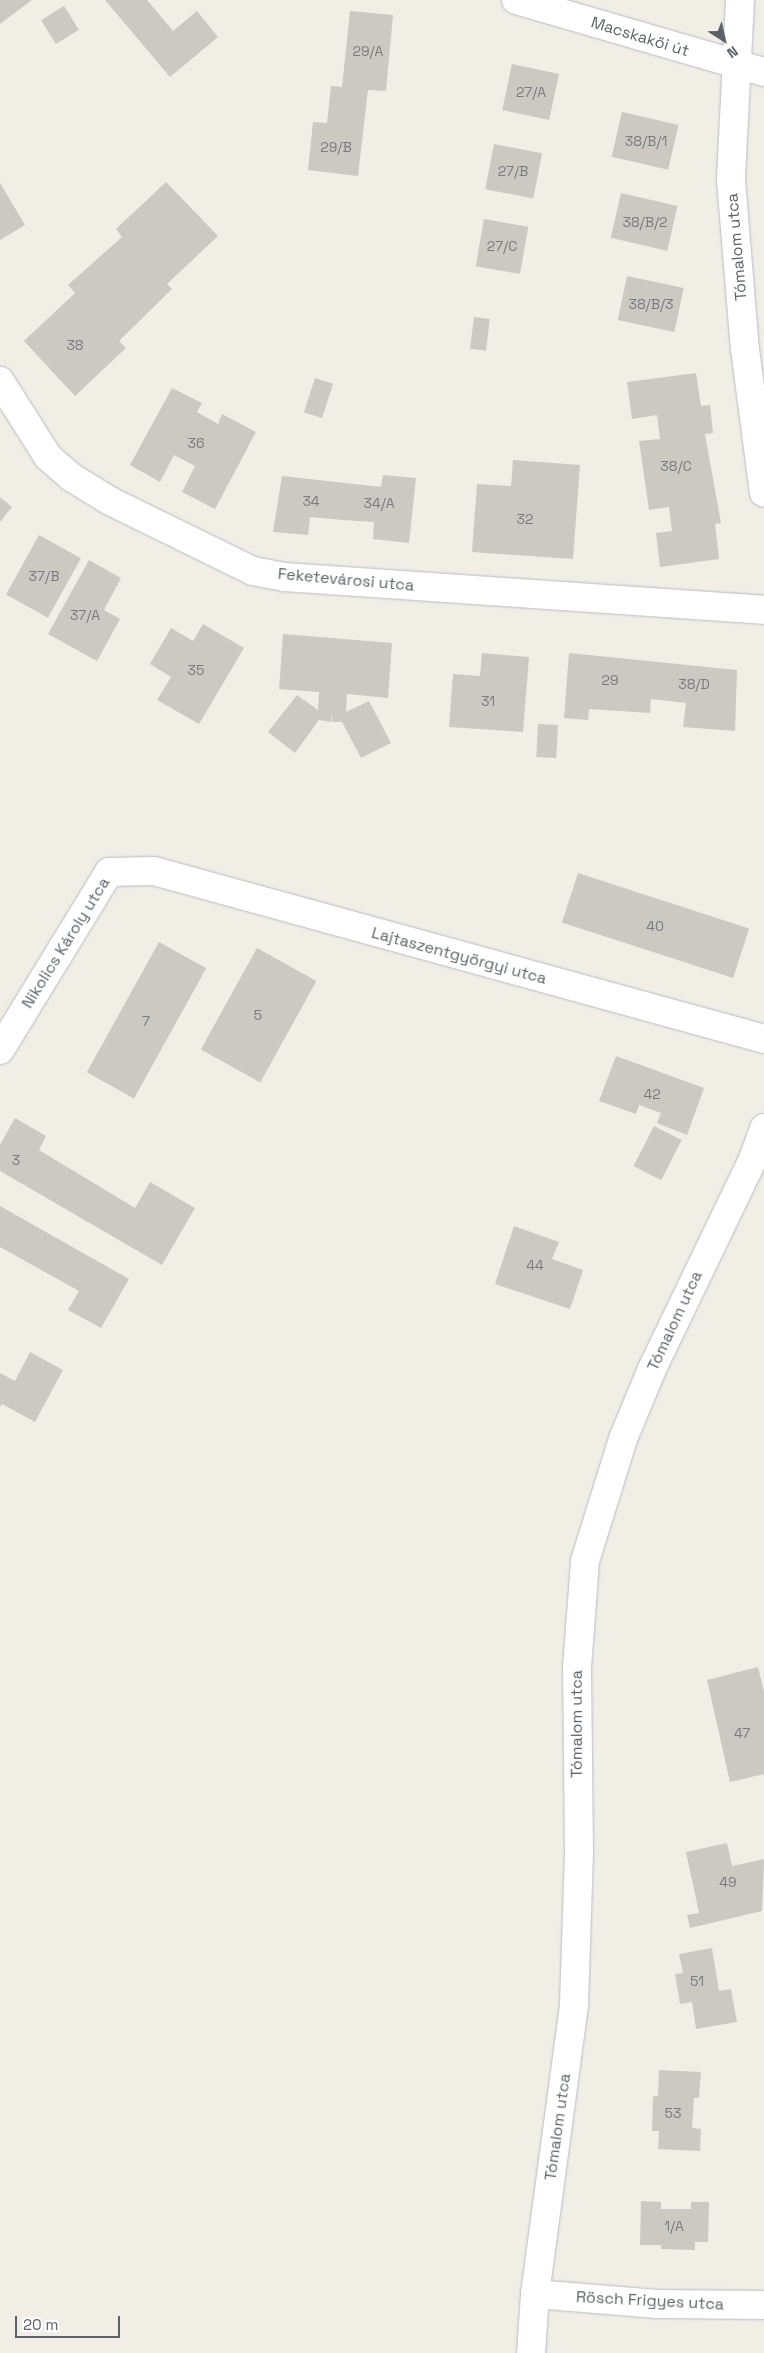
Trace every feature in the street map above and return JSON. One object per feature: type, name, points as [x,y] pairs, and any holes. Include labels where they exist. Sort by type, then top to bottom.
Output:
[{"type":"street","name":"Macskakői út","points":[[516,0],[737,67],[764,72]]},
{"type":"street","name":"Tómalom utca","points":[[740,0],[731,180],[745,349],[764,493]]},
{"type":"street","name":"Feketevárosi utca","points":[[0,381],[48,457],[71,477],[110,501],[254,571],[284,577],[764,610]]},
{"type":"street","name":"Lajtaszentgyörgyi utca","points":[[154,871],[764,1040]]},
{"type":"street","name":"Nikolics Károly utca","points":[[0,1050],[109,872],[154,871]]},
{"type":"street","name":"Tómalom utca","points":[[531,2353],[535,2294],[574,2004],[579,1853],[577,1668],[585,1561],[623,1439],[652,1369],[753,1159],[764,1128]]},
{"type":"street","name":"Rösch Frigyes utca","points":[[535,2294],[657,2304],[764,2305]]},
{"type":"building","points":[[0,0],[32,0],[0,24]]},
{"type":"building","points":[[105,0],[147,0],[173,31],[197,11],[218,37],[170,77]]},
{"type":"building","points":[[64,6],[79,30],[56,44],[41,20]]},
{"type":"building","points":[[350,11],[393,15],[386,91],[368,90],[358,176],[308,170],[313,122],[327,123],[331,86],[342,87]]},
{"type":"building","points":[[512,64],[559,74],[549,120],[502,110]]},
{"type":"building","points":[[622,112],[679,125],[668,170],[612,157]]},
{"type":"building","points":[[494,144],[542,153],[533,199],[485,189]]},
{"type":"building","points":[[166,182],[218,236],[167,284],[172,289],[119,341],[126,348],[75,396],[24,341],[75,293],[68,285],[122,237],[116,229]]},
{"type":"building","points":[[0,183],[25,225],[0,240]]},
{"type":"building","points":[[621,193],[678,206],[667,251],[611,238]]},
{"type":"building","points":[[484,219],[528,227],[520,274],[476,266]]},
{"type":"building","points":[[627,276],[684,288],[674,332],[618,320]]},
{"type":"building","points":[[474,317],[490,319],[486,351],[470,349]]},
{"type":"building","points":[[696,373],[701,406],[710,405],[713,433],[705,434],[721,523],[715,524],[719,559],[660,567],[656,533],[672,531],[669,507],[649,510],[639,441],[660,439],[657,415],[632,419],[627,382]]},
{"type":"building","points":[[315,378],[333,384],[322,418],[304,412]]},
{"type":"building","points":[[172,388],[202,403],[197,412],[218,424],[222,414],[256,432],[215,509],[182,492],[195,466],[174,455],[160,482],[130,465]]},
{"type":"building","points":[[513,460],[580,465],[573,559],[472,552],[477,484],[511,486]]},
{"type":"building","points":[[383,475],[416,478],[409,543],[373,539],[374,522],[310,517],[308,535],[273,532],[282,476],[381,487]]},
{"type":"building","points":[[0,497],[12,507],[0,522]]},
{"type":"building","points":[[39,535],[81,558],[48,618],[6,594]]},
{"type":"building","points":[[89,560],[121,578],[104,610],[120,619],[97,661],[48,634]]},
{"type":"building","points":[[203,624],[244,648],[199,724],[157,700],[171,677],[150,664],[171,628],[193,641]]},
{"type":"building","points":[[283,634],[392,643],[388,698],[347,694],[346,712],[369,701],[391,743],[361,758],[342,722],[332,722],[332,712],[331,722],[319,720],[295,753],[268,732],[297,695],[318,710],[319,692],[279,689]]},
{"type":"building","points":[[482,653],[529,657],[523,732],[449,727],[453,674],[480,676]]},
{"type":"building","points":[[569,653],[737,670],[735,731],[683,727],[686,703],[651,699],[650,713],[589,709],[588,720],[564,718]]},
{"type":"building","points":[[538,724],[558,725],[556,758],[536,757]]},
{"type":"building","points":[[578,873],[749,929],[733,978],[562,922]]},
{"type":"building","points":[[159,942],[206,968],[134,1098],[87,1072]]},
{"type":"building","points":[[257,948],[316,981],[260,1082],[201,1049]]},
{"type":"building","points":[[616,1056],[704,1088],[687,1135],[657,1123],[661,1113],[639,1105],[636,1114],[599,1101]]},
{"type":"building","points":[[15,1118],[46,1136],[39,1150],[135,1208],[150,1182],[195,1208],[162,1265],[0,1171],[0,1145]]},
{"type":"building","points":[[654,1126],[682,1140],[661,1180],[634,1166]]},
{"type":"building","points":[[0,1206],[129,1279],[101,1328],[68,1310],[79,1291],[0,1247]]},
{"type":"building","points":[[514,1226],[559,1242],[552,1259],[583,1270],[570,1309],[495,1284]]},
{"type":"building","points":[[30,1352],[63,1370],[35,1422],[2,1404],[0,1407],[0,1373],[15,1381]]},
{"type":"building","points":[[758,1667],[764,1692],[764,1774],[730,1782],[707,1680]]},
{"type":"building","points":[[727,1843],[732,1866],[764,1859],[762,1911],[690,1928],[687,1915],[699,1913],[686,1852]]},
{"type":"building","points":[[712,1948],[719,1991],[731,1989],[737,2022],[696,2029],[692,2002],[680,2004],[675,1974],[683,1973],[679,1954]]},
{"type":"building","points":[[659,2070],[701,2072],[699,2098],[694,2098],[692,2128],[701,2129],[700,2151],[658,2149],[659,2131],[652,2131],[653,2096],[658,2096]]},
{"type":"building","points":[[641,2201],[661,2202],[661,2209],[691,2209],[691,2202],[709,2202],[708,2242],[695,2242],[695,2250],[661,2249],[661,2245],[640,2245]]}]
